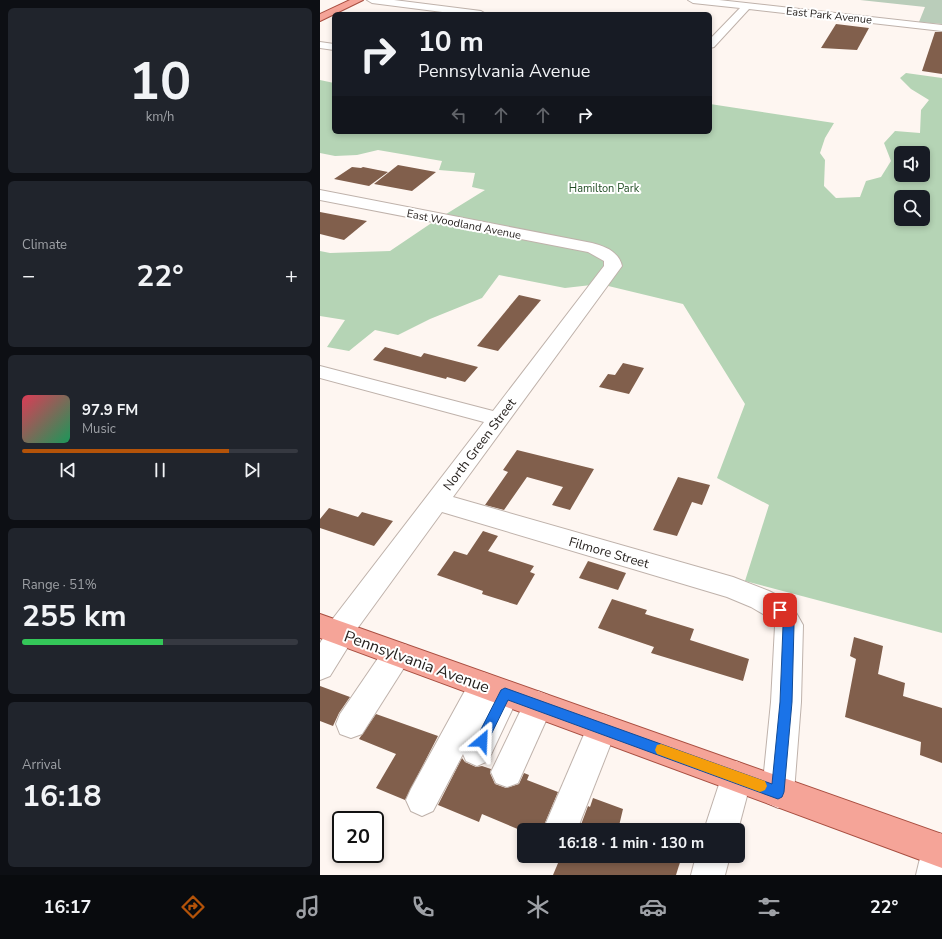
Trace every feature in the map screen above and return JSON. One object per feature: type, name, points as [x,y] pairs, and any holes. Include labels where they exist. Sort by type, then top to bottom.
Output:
[{"type":"main road","points":[[333,12],[358,0]]},
{"type":"main road","points":[[320,18],[332,12]]},
{"type":"main road","name":"Pennsylvania Avenue","points":[[333,631],[778,792],[938,859]]},
{"type":"street","points":[[372,0],[465,12]]},
{"type":"street","name":"East Park Avenue","points":[[693,0],[942,28]]},
{"type":"street","points":[[712,43],[747,6]]},
{"type":"street","points":[[320,45],[332,47]]},
{"type":"street","name":"East Woodland Avenue","points":[[320,195],[592,248],[607,255]]},
{"type":"street","name":"North Green Street","points":[[320,667],[333,631],[436,502],[613,266],[612,259],[607,255]]},
{"type":"street","points":[[320,372],[498,419]]},
{"type":"street","name":"Filmore Street","points":[[436,502],[733,588],[760,599],[780,610],[789,625],[786,702],[778,792]]},
{"type":"street","points":[[351,724],[397,654]]},
{"type":"street","points":[[477,751],[494,689]]},
{"type":"street","points":[[422,800],[494,689]]},
{"type":"street","points":[[514,772],[545,708]]},
{"type":"street","points":[[563,823],[602,728]]},
{"type":"street","points":[[723,823],[736,777]]},
{"type":"street","points":[[708,875],[711,863]]},
{"type":"green space","points":[[860,0],[942,0],[942,24],[919,22],[925,7]]},
{"type":"green space","name":"Hamilton Park","points":[[906,73],[942,78],[942,633],[745,581],[769,505],[717,478],[745,404],[683,304],[600,284],[565,288],[499,275],[482,298],[430,319],[398,335],[375,330],[349,351],[327,347],[345,320],[320,316],[320,251],[330,253],[390,251],[485,190],[472,187],[475,173],[439,170],[442,161],[378,150],[357,155],[335,156],[320,153],[320,80],[332,83],[332,134],[712,134],[712,104],[834,123],[825,138],[820,153],[825,160],[824,186],[836,198],[860,197],[866,181],[881,177],[891,161],[884,143],[895,131],[920,133],[921,110],[929,100],[911,89],[900,78]]},
{"type":"building","points":[[836,24],[869,28],[857,50],[821,48]]},
{"type":"building","points":[[935,32],[942,32],[942,74],[922,71]]},
{"type":"building","points":[[398,165],[436,172],[412,191],[374,184]]},
{"type":"building","points":[[352,167],[363,167],[388,172],[369,186],[334,179]]},
{"type":"building","points":[[320,212],[367,221],[344,240],[320,234]]},
{"type":"building","points":[[519,295],[541,300],[498,351],[477,346]]},
{"type":"building","points":[[385,347],[421,357],[424,353],[478,367],[465,382],[447,377],[446,379],[373,360]]},
{"type":"building","points":[[623,363],[644,368],[629,394],[599,387],[608,374],[615,375]]},
{"type":"building","points":[[517,450],[594,469],[570,510],[552,505],[563,487],[527,477],[504,510],[485,505],[508,472],[503,470]]},
{"type":"building","points":[[678,477],[710,485],[702,505],[692,502],[677,536],[653,530]]},
{"type":"building","points":[[329,508],[358,517],[362,512],[393,521],[374,546],[320,528],[320,519]]},
{"type":"building","points":[[483,531],[498,536],[488,551],[534,566],[530,572],[535,574],[517,605],[482,594],[483,591],[437,575],[454,551],[467,555]]},
{"type":"building","points":[[588,561],[626,573],[618,590],[579,578]]},
{"type":"building","points":[[612,599],[647,610],[645,614],[694,629],[690,640],[749,659],[743,681],[651,653],[654,647],[598,628]]},
{"type":"building","points":[[854,637],[883,646],[878,674],[905,683],[903,696],[942,708],[942,763],[920,755],[921,742],[845,717],[856,659],[850,656]]},
{"type":"building","points":[[320,686],[350,697],[339,713],[333,726],[320,721]]},
{"type":"building","points":[[376,714],[438,736],[405,800],[376,788],[396,754],[359,739]]},
{"type":"building","points":[[462,758],[465,762],[476,767],[482,766],[491,769],[490,773],[495,784],[506,788],[519,784],[524,773],[529,775],[527,780],[558,792],[545,823],[517,823],[517,829],[482,814],[479,822],[438,805]]},
{"type":"building","points":[[593,798],[623,809],[620,823],[582,823],[588,806],[590,807]]},
{"type":"building","points":[[558,863],[680,863],[676,875],[553,875]]},
{"type":"slow traffic","points":[[661,750],[760,786]]},
{"type":"route","points":[[482,741],[505,693],[778,792],[786,702],[789,625],[780,610]]}]
